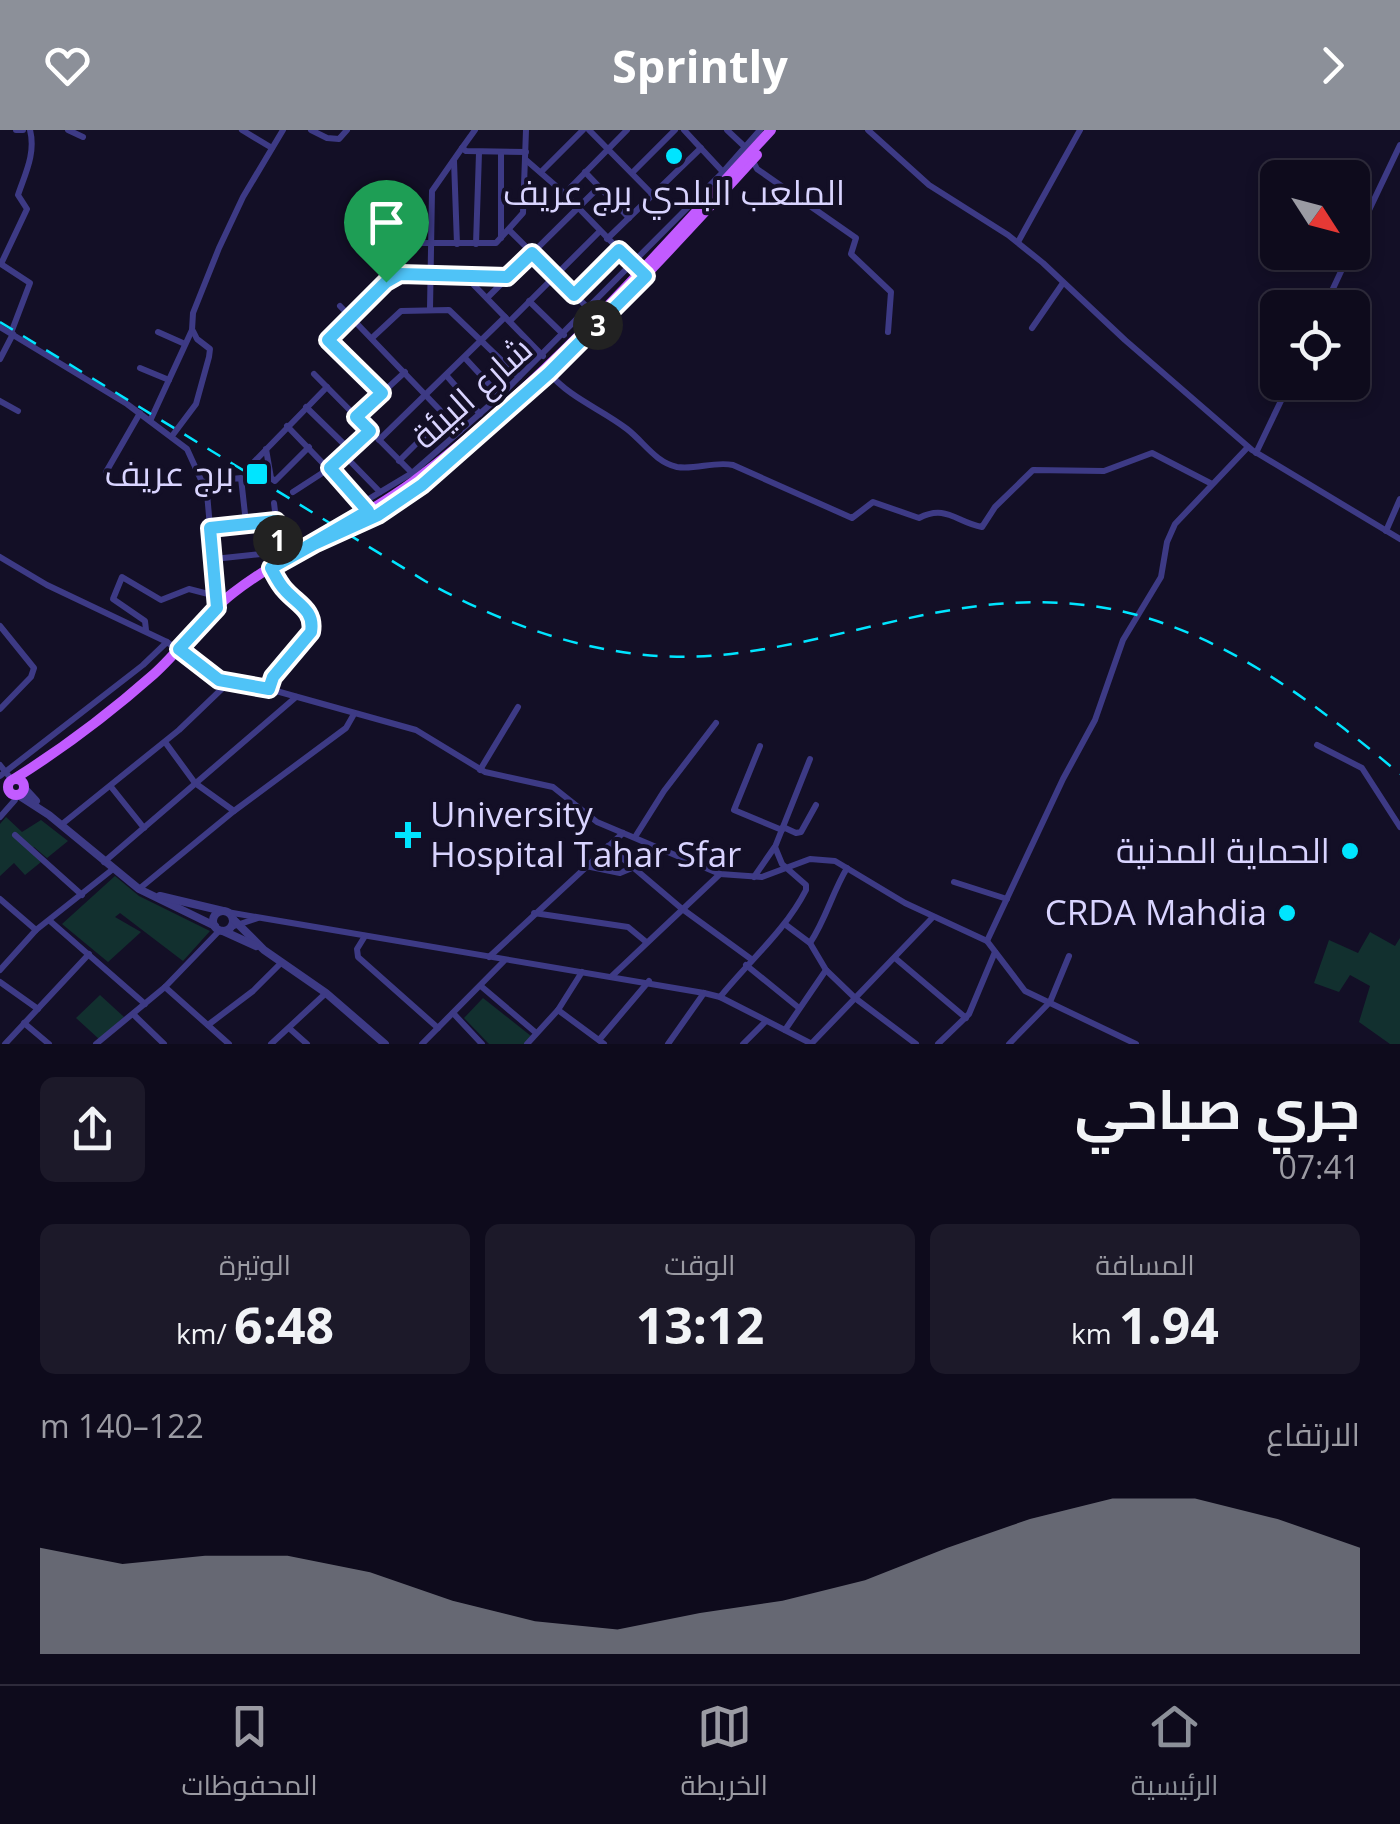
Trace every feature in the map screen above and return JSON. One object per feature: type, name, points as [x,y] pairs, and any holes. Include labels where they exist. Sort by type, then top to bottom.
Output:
[{"type":"main road","name":"شارع البيئة","points":[[10,784],[153,675],[216,602],[271,568],[282,556],[378,515],[544,367],[771,130]]},
{"type":"main road","name":"شارع البيئة","points":[[748,154],[780,130]]},
{"type":"main road","name":"شارع البيئة","points":[[314,544],[365,507],[417,479],[549,373],[639,270]]},
{"type":"main road","points":[[0,798],[10,784]]},
{"type":"street","points":[[0,360],[30,283],[0,264],[27,209],[18,195],[28,169],[32,141],[23,130]]},
{"type":"street","points":[[68,130],[82,137]]},
{"type":"street","points":[[242,130],[272,148]]},
{"type":"street","points":[[150,420],[192,330],[194,313],[219,248],[242,198],[283,130]]},
{"type":"street","points":[[311,130],[334,140],[347,130]]},
{"type":"street","points":[[430,309],[432,191],[475,130]]},
{"type":"street","points":[[396,243],[494,244],[501,239],[524,210],[526,134],[535,130]]},
{"type":"street","points":[[541,172],[586,130],[653,195]]},
{"type":"street","points":[[564,193],[627,130]]},
{"type":"street","points":[[632,173],[675,130]]},
{"type":"street","points":[[684,130],[723,172]]},
{"type":"street","points":[[726,130],[757,169],[856,238],[851,254],[891,292],[888,332]]},
{"type":"street","points":[[287,426],[365,507],[380,492],[417,479],[460,431],[589,309],[639,270],[723,172],[748,154],[760,130]]},
{"type":"street","points":[[868,130],[929,185],[1017,242],[1248,447],[1400,540]]},
{"type":"street","points":[[1017,242],[1080,130]]},
{"type":"street","points":[[1370,209],[1400,145]]},
{"type":"street","points":[[462,148],[526,156],[639,270]]},
{"type":"street","points":[[607,239],[701,148]]},
{"type":"street","points":[[476,244],[480,153]]},
{"type":"street","points":[[500,154],[501,239]]},
{"type":"street","points":[[454,160],[456,244]]},
{"type":"street","points":[[585,172],[629,218]]},
{"type":"street","points":[[487,298],[600,187]]},
{"type":"street","points":[[509,230],[589,309]]},
{"type":"street","points":[[378,440],[600,231]]},
{"type":"street","points":[[574,295],[619,250]]},
{"type":"street","points":[[382,393],[329,341],[350,316],[396,275],[507,277]]},
{"type":"street","points":[[466,277],[543,356]]},
{"type":"street","points":[[1032,328],[1063,283]]},
{"type":"street","points":[[529,301],[564,334]]},
{"type":"street","points":[[340,306],[460,431]]},
{"type":"street","points":[[372,338],[402,311],[453,312],[519,377]]},
{"type":"street","points":[[0,326],[172,436],[187,450],[203,482],[216,602],[184,590],[161,600],[122,577],[113,599],[145,621],[146,630]]},
{"type":"street","points":[[172,436],[196,404],[209,356],[210,349],[192,330]]},
{"type":"street","points":[[158,332],[185,344]]},
{"type":"street","points":[[465,358],[500,396]]},
{"type":"street","points":[[140,368],[169,380]]},
{"type":"street","points":[[356,417],[406,372]]},
{"type":"street","points":[[549,373],[559,385],[624,426],[653,455],[670,464],[688,468],[733,465],[852,518],[874,502],[919,518],[941,512],[981,528],[995,506],[1033,470],[1104,471],[1155,453],[1212,484]]},
{"type":"street","points":[[314,374],[417,479]]},
{"type":"street","points":[[446,375],[480,414]]},
{"type":"street","points":[[252,464],[326,387]]},
{"type":"street","points":[[1256,453],[1281,400]]},
{"type":"street","points":[[0,401],[18,411]]},
{"type":"street","points":[[306,407],[380,492]]},
{"type":"street","points":[[106,472],[140,412]]},
{"type":"street","points":[[399,460],[446,415]]},
{"type":"street","points":[[293,492],[330,468],[370,431]]},
{"type":"street","points":[[266,449],[274,481],[308,447]]},
{"type":"street","points":[[987,941],[1095,720],[1123,640],[1161,577],[1167,542],[1175,524],[1248,447]]},
{"type":"street","points":[[203,482],[241,478],[246,523]]},
{"type":"street","points":[[1386,531],[1400,498]]},
{"type":"street","points":[[214,559],[282,556],[274,502]]},
{"type":"street","points":[[210,528],[276,521]]},
{"type":"street","points":[[0,557],[47,585],[146,630],[179,649],[207,673],[424,733],[480,770],[552,788],[598,822],[720,874],[754,877],[818,858],[847,868],[933,917],[987,941],[1025,991],[1136,1044]]},
{"type":"street","points":[[269,689],[273,677],[313,625],[308,612],[282,588],[271,568]]},
{"type":"street","points":[[215,576],[230,596]]},
{"type":"street","points":[[0,626],[34,668],[31,677],[0,709]]},
{"type":"street","points":[[10,784],[167,642]]},
{"type":"street","points":[[61,825],[112,788],[229,682]]},
{"type":"street","points":[[104,862],[296,696]]},
{"type":"street","points":[[480,770],[518,707]]},
{"type":"street","points":[[139,889],[234,811],[346,728],[354,714]]},
{"type":"street","points":[[635,837],[664,791],[716,723]]},
{"type":"street","points":[[165,742],[196,783],[234,811]]},
{"type":"street","points":[[1317,744],[1362,768],[1400,828]]},
{"type":"street","points":[[760,746],[734,810],[796,833],[802,832],[816,805]]},
{"type":"street","points":[[754,877],[775,847],[810,760]]},
{"type":"street","points":[[10,784],[139,889],[226,923],[264,950]]},
{"type":"street","points":[[0,817],[15,800],[10,784]]},
{"type":"street","points":[[112,788],[144,828]]},
{"type":"street","points":[[488,958],[624,832]]},
{"type":"street","points":[[16,834],[82,895]]},
{"type":"street","points":[[608,846],[799,1008]]},
{"type":"street","points":[[720,997],[786,925],[807,887],[787,870],[775,847]]},
{"type":"street","points":[[584,866],[620,873],[632,868]]},
{"type":"street","points":[[810,943],[847,868]]},
{"type":"street","points":[[0,970],[36,930],[113,870]]},
{"type":"street","points":[[611,977],[720,874]]},
{"type":"street","points":[[954,882],[1007,900]]},
{"type":"street","points":[[139,889],[226,923],[326,993],[385,1044]]},
{"type":"street","points":[[1,901],[36,930]]},
{"type":"street","points":[[534,914],[628,927],[645,941]]},
{"type":"street","points":[[96,1044],[164,987],[226,923],[260,918],[704,993],[720,997],[811,1044],[933,917]]},
{"type":"street","points":[[226,923],[260,918]]},
{"type":"street","points":[[50,922],[145,1004]]},
{"type":"street","points":[[786,925],[810,943],[826,970],[855,998],[916,1044]]},
{"type":"street","points":[[364,936],[357,949],[358,957],[438,1028]]},
{"type":"street","points":[[938,1044],[966,1018],[996,951]]},
{"type":"street","points":[[4,1044],[89,954]]},
{"type":"street","points":[[1009,1044],[1050,1002],[1069,956]]},
{"type":"street","points":[[895,958],[966,1018]]},
{"type":"street","points":[[422,1044],[504,961]]},
{"type":"street","points":[[208,1025],[282,962]]},
{"type":"street","points":[[785,1030],[826,970]]},
{"type":"street","points":[[527,1044],[558,1010],[582,972]]},
{"type":"street","points":[[558,1010],[602,1042],[648,981]]},
{"type":"street","points":[[0,982],[38,1009]]},
{"type":"street","points":[[164,987],[222,1042]]},
{"type":"street","points":[[482,987],[535,1032]]},
{"type":"street","points":[[271,1044],[326,993]]},
{"type":"street","points":[[668,1044],[704,993]]},
{"type":"street","points":[[453,1013],[482,1044]]},
{"type":"street","points":[[132,1014],[164,1044]]},
{"type":"street","points":[[744,1044],[766,1021]]},
{"type":"street","points":[[24,1023],[49,1044]]},
{"type":"street","points":[[289,1028],[307,1044]]},
{"type":"green space","points":[[6,817],[22,832],[41,820],[68,841],[47,858],[34,847],[30,850],[41,862],[25,875],[14,863],[0,876],[0,824]]},
{"type":"green space","points":[[115,876],[139,896],[210,931],[183,961],[120,913],[115,917],[141,932],[108,962],[62,924]]},
{"type":"green space","points":[[1370,932],[1395,946],[1400,938],[1400,1044],[1390,1044],[1359,1022],[1370,986],[1350,975],[1339,992],[1314,983],[1329,940],[1358,953]]},
{"type":"green space","points":[[100,995],[124,1017],[99,1039],[76,1018]]},
{"type":"green space","points":[[483,998],[531,1036],[526,1044],[489,1044],[464,1018]]},
{"type":"railway","points":[[0,322],[425,581],[531,629],[605,649],[682,657],[774,647],[978,606],[1029,602],[1082,605],[1137,615],[1174,627],[1244,660],[1309,702],[1400,774]]},
{"type":"place","name":"الملعب البلدي برج عريف","points":[[674,156]]},
{"type":"place","name":"برج عريف","points":[[257,474]]},
{"type":"place","name":"University Hospital Tahar Sfar","points":[[408,835]]},
{"type":"place","name":"الحماية المدنية","points":[[1350,851]]},
{"type":"place","name":"CRDA Mahdia","points":[[1287,913]]},
{"type":"route","points":[[619,250],[646,276],[549,373],[422,485],[378,515],[271,568],[282,588],[308,612],[313,625],[311,632],[273,677],[269,689],[219,680],[179,649],[217,608],[210,528],[276,521],[284,560],[368,511],[330,468],[370,431],[356,417],[382,393],[328,340],[386,282],[400,274],[507,277],[532,253],[574,295],[619,250]]}]
